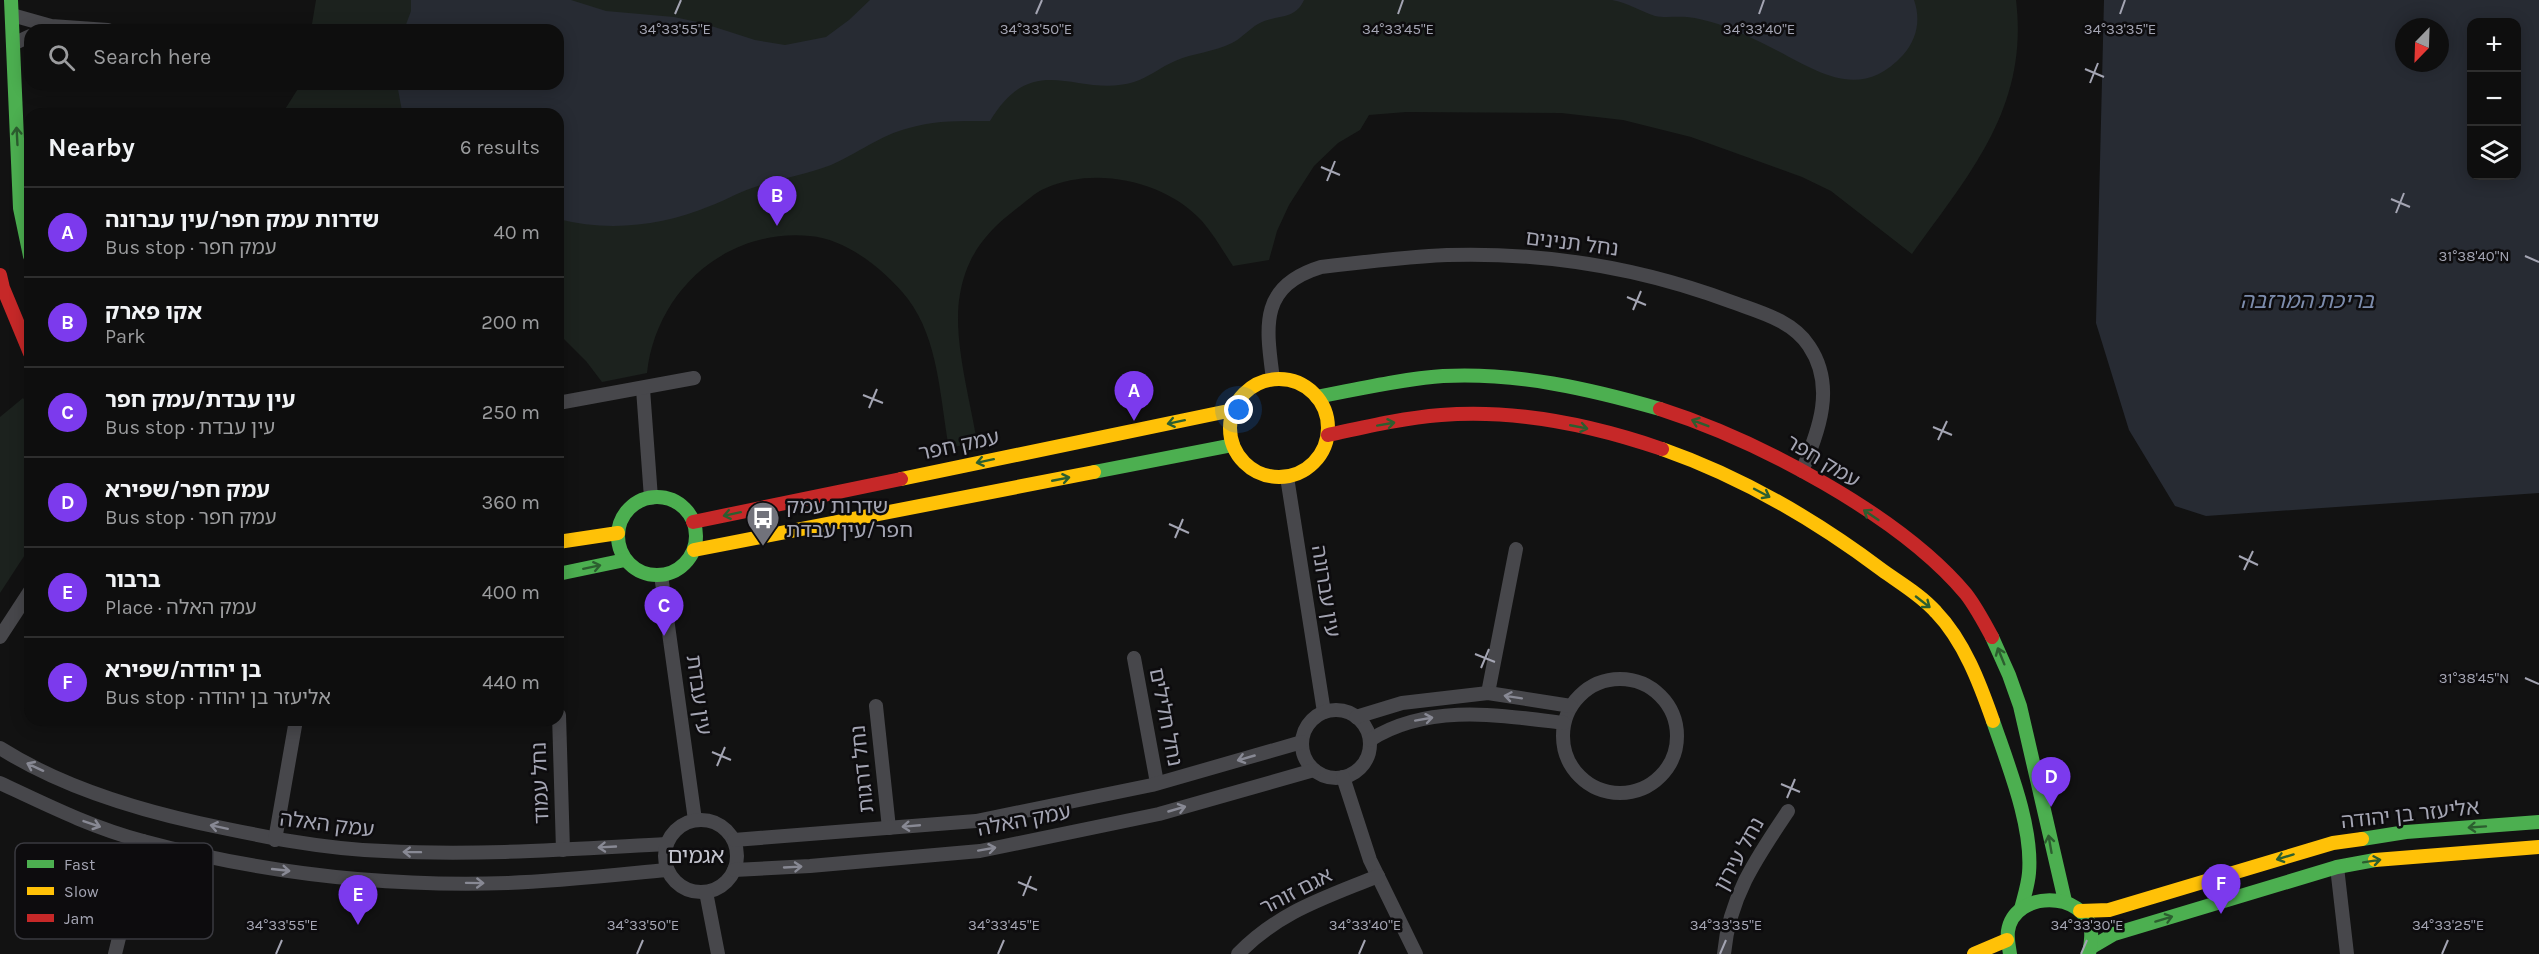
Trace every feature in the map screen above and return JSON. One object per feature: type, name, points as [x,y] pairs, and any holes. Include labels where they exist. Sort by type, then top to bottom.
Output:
[{"type":"street","points":[[11,0],[20,208],[24,227]]},
{"type":"street","points":[[12,15],[36,24]]},
{"type":"street","points":[[13,44],[24,39]]},
{"type":"street","name":"נחל תנינים","points":[[1273,379],[1267,335],[1269,312],[1276,296],[1302,273],[1321,267],[1446,255],[1542,258],[1616,268],[1667,280],[1768,315],[1790,326],[1809,345],[1820,368],[1824,392],[1821,421],[1802,471]]},
{"type":"street","points":[[0,275],[24,339]]},
{"type":"street","name":"עמק חפר","points":[[1317,397],[1457,376],[1516,378],[1558,383],[1653,405],[1752,445],[1802,471],[1896,531],[1936,564],[1968,597],[1997,647],[2016,694],[2045,816],[2054,868],[2065,901]]},
{"type":"street","points":[[564,402],[694,378]]},
{"type":"street","points":[[1273,379],[1289,380],[1305,386],[1317,397],[1328,421],[1328,435],[1319,458],[1299,473],[1287,477],[1270,476],[1254,470],[1242,460],[1233,445],[1230,422],[1233,410],[1249,389],[1260,382],[1273,379]]},
{"type":"street","points":[[643,389],[651,498]]},
{"type":"street","name":"עמק חפר","points":[[693,522],[1233,410]]},
{"type":"street","points":[[1328,435],[1459,414],[1513,417],[1597,430],[1641,442],[1736,479],[1790,507],[1873,562],[1940,615],[1967,658],[1990,711],[2012,781],[2030,868],[2021,909],[2011,923],[2009,947],[1974,954]]},
{"type":"street","points":[[694,550],[1233,445]]},
{"type":"street","name":"עין עברונה","points":[[1287,477],[1324,712]]},
{"type":"street","points":[[651,498],[672,500],[688,513],[693,522],[696,541],[694,550],[681,567],[661,575],[640,572],[626,560],[620,550],[618,534],[620,523],[632,506],[651,498]]},
{"type":"street","points":[[564,541],[618,534]]},
{"type":"street","points":[[1488,693],[1516,549]]},
{"type":"street","points":[[564,573],[626,560]]},
{"type":"street","name":"עין עבדת","points":[[661,575],[695,820]]},
{"type":"street","points":[[0,637],[24,600]]},
{"type":"street","name":"נחל חלילים","points":[[1134,658],[1157,783]]},
{"type":"street","points":[[1614,679],[1633,680],[1652,688],[1666,701],[1675,719],[1678,738],[1674,757],[1664,774],[1648,787],[1630,793],[1610,793],[1592,786],[1576,774],[1566,757],[1563,737],[1564,723],[1571,706],[1579,696],[1595,684],[1614,679]]},
{"type":"street","points":[[1356,717],[1402,703],[1488,693],[1571,706]]},
{"type":"street","name":"נחל דרגות","points":[[876,706],[889,828]]},
{"type":"street","points":[[1343,710],[1356,717],[1365,725],[1370,740],[1367,758],[1361,767],[1343,777],[1328,777],[1314,770],[1307,762],[1302,742],[1308,724],[1324,712],[1343,710]]},
{"type":"street","points":[[1370,740],[1388,729],[1410,722],[1481,713],[1564,723]]},
{"type":"street","points":[[275,840],[295,726]]},
{"type":"street","name":"נחל עמוד","points":[[559,726],[563,850]]},
{"type":"street","name":"עמק האלה","points":[[734,840],[976,821],[1157,783],[1302,742]]},
{"type":"street","name":"עמק האלה","points":[[0,748],[82,789],[151,812],[275,840],[382,851],[506,853],[666,844]]},
{"type":"street","name":"עמק האלה","points":[[734,870],[810,866],[980,851],[1159,814],[1314,770]]},
{"type":"street","points":[[1343,777],[1370,860],[1416,954]]},
{"type":"street","points":[[0,783],[71,816],[152,843]]},
{"type":"street","name":"נחל עירון","points":[[1724,954],[1737,894],[1758,855],[1788,811]]},
{"type":"street","points":[[695,820],[705,820],[722,826],[734,840],[737,861],[734,870],[720,887],[706,892],[694,892],[683,888],[667,870],[664,857],[666,844],[677,828],[695,820]]},
{"type":"street","name":"אליעזר בן יהודה","points":[[2080,911],[2109,910],[2333,843],[2406,832],[2539,822]]},
{"type":"street","name":"אליעזר בן יהודה","points":[[2090,951],[2114,934],[2337,867],[2376,860],[2539,847]]},
{"type":"street","points":[[213,856],[270,869],[381,881],[507,883],[667,870]]},
{"type":"street","points":[[2337,867],[2347,954]]},
{"type":"street","name":"אגם זוהר","points":[[1238,954],[1270,924],[1378,876]]},
{"type":"street","points":[[706,892],[718,954]]},
{"type":"street","points":[[2021,909],[2042,898],[2065,901],[2080,911],[2090,928],[2090,951]]},
{"type":"street","points":[[115,954],[119,939]]},
{"type":"shaded area","points":[[316,0],[2016,0],[2018,38],[2013,73],[2004,106],[1991,137],[1955,195],[1912,254],[1831,191],[1802,177],[1691,137],[1623,120],[1561,113],[1406,112],[1369,115],[1360,130],[1338,143],[1314,166],[1289,205],[1277,231],[1269,260],[1233,266],[1202,221],[1187,207],[1150,187],[1108,178],[1086,178],[1066,181],[1046,188],[996,226],[979,246],[967,268],[960,294],[958,329],[977,442],[949,448],[937,370],[918,315],[908,299],[889,278],[865,258],[838,243],[810,236],[779,236],[750,242],[724,254],[700,271],[680,292],[664,316],[653,343],[647,373],[602,382],[586,361],[564,339],[564,108],[286,108],[297,90],[564,90],[564,24],[312,24]]},
{"type":"shaded area","points":[[23,398],[24,556],[0,593],[0,417]]},
{"type":"water","points":[[411,0],[571,0],[606,11],[674,17],[702,23],[755,40],[785,45],[826,37],[870,0],[1304,0],[1300,7],[1290,14],[1258,24],[1232,43],[1175,61],[1134,82],[1114,86],[1058,80],[1040,81],[1023,86],[1007,99],[990,121],[939,122],[919,125],[888,135],[831,165],[752,188],[692,213],[654,222],[616,226],[564,220],[564,108],[401,108],[398,90],[564,90],[564,24],[406,24],[411,11]]},
{"type":"water","points":[[1612,0],[1914,0],[1917,22],[1912,42],[1903,55],[1887,69],[1872,77],[1856,80],[1824,74],[1755,39],[1718,24],[1691,17],[1655,16]]},
{"type":"water","name":"בריכת המרזבה","points":[[2104,0],[2539,0],[2539,493],[2206,516],[2175,506],[2129,430],[2096,323]]},
{"type":"traffic: fast","points":[[11,0],[20,208],[24,227]]},
{"type":"traffic: fast","points":[[1317,397],[1412,379],[1470,375],[1525,379],[1553,384],[1660,409]]},
{"type":"traffic: fast","points":[[1094,472],[1233,445]]},
{"type":"traffic: fast","points":[[657,497],[672,500],[685,508],[693,521],[696,536],[693,551],[685,564],[672,572],[657,575],[642,572],[629,564],[621,551],[618,536],[621,521],[629,508],[642,500],[657,497]]},
{"type":"traffic: fast","points":[[564,573],[625,560]]},
{"type":"traffic: fast","points":[[1992,637],[2020,706],[2065,901]]},
{"type":"traffic: fast","points":[[1993,721],[2018,796],[2027,836],[2029,873],[2021,909]]},
{"type":"traffic: fast","points":[[2362,839],[2406,832],[2539,822]]},
{"type":"traffic: fast","points":[[2090,948],[2114,934],[2337,867],[2375,860]]},
{"type":"traffic: fast","points":[[2010,954],[2008,931],[2013,918],[2023,908],[2035,902],[2050,900],[2064,902],[2076,908],[2086,918],[2091,931],[2089,954]]},
{"type":"traffic: slow","points":[[1279,379],[1298,383],[1314,393],[1324,409],[1328,428],[1324,447],[1314,463],[1298,473],[1279,477],[1260,473],[1244,463],[1234,447],[1230,428],[1234,409],[1244,393],[1260,383],[1279,379]]},
{"type":"traffic: slow","points":[[901,479],[1233,410]]},
{"type":"traffic: slow","points":[[1662,449],[1749,486],[1804,517],[1924,600],[1946,623],[1963,649],[1993,721]]},
{"type":"traffic: slow","points":[[694,550],[1094,472]]},
{"type":"traffic: slow","points":[[564,541],[618,533]]},
{"type":"traffic: slow","points":[[2080,911],[2109,910],[2333,843],[2362,839]]},
{"type":"traffic: slow","points":[[2375,860],[2539,847]]},
{"type":"traffic: slow","points":[[1974,954],[2007,940]]},
{"type":"traffic: jam","points":[[0,275],[24,339]]},
{"type":"traffic: jam","points":[[1660,409],[1739,440],[1782,460],[1866,509],[1904,536],[1938,565],[1966,594],[1992,637]]},
{"type":"traffic: jam","points":[[1328,435],[1427,416],[1497,414],[1581,426],[1662,449]]},
{"type":"traffic: jam","points":[[693,522],[901,479]]},
{"type":"place","name":"אקו פארק","points":[[777,226]]},
{"type":"place","name":"שדרות עמק חפר/עין עברונה","points":[[1134,421]]},
{"type":"place","name":"שדרות עמק חפר/עין עבדת","points":[[763,547]]},
{"type":"place","name":"עין עבדת/עמק חפר","points":[[664,636]]},
{"type":"place","name":"עמק חפר/שפירא","points":[[2051,807]]},
{"type":"place","name":"בן יהודה/שפירא","points":[[2221,914]]},
{"type":"place","name":"ברבור","points":[[358,925]]},
{"type":"district","name":"אגמים","points":[[696,856]]}]
